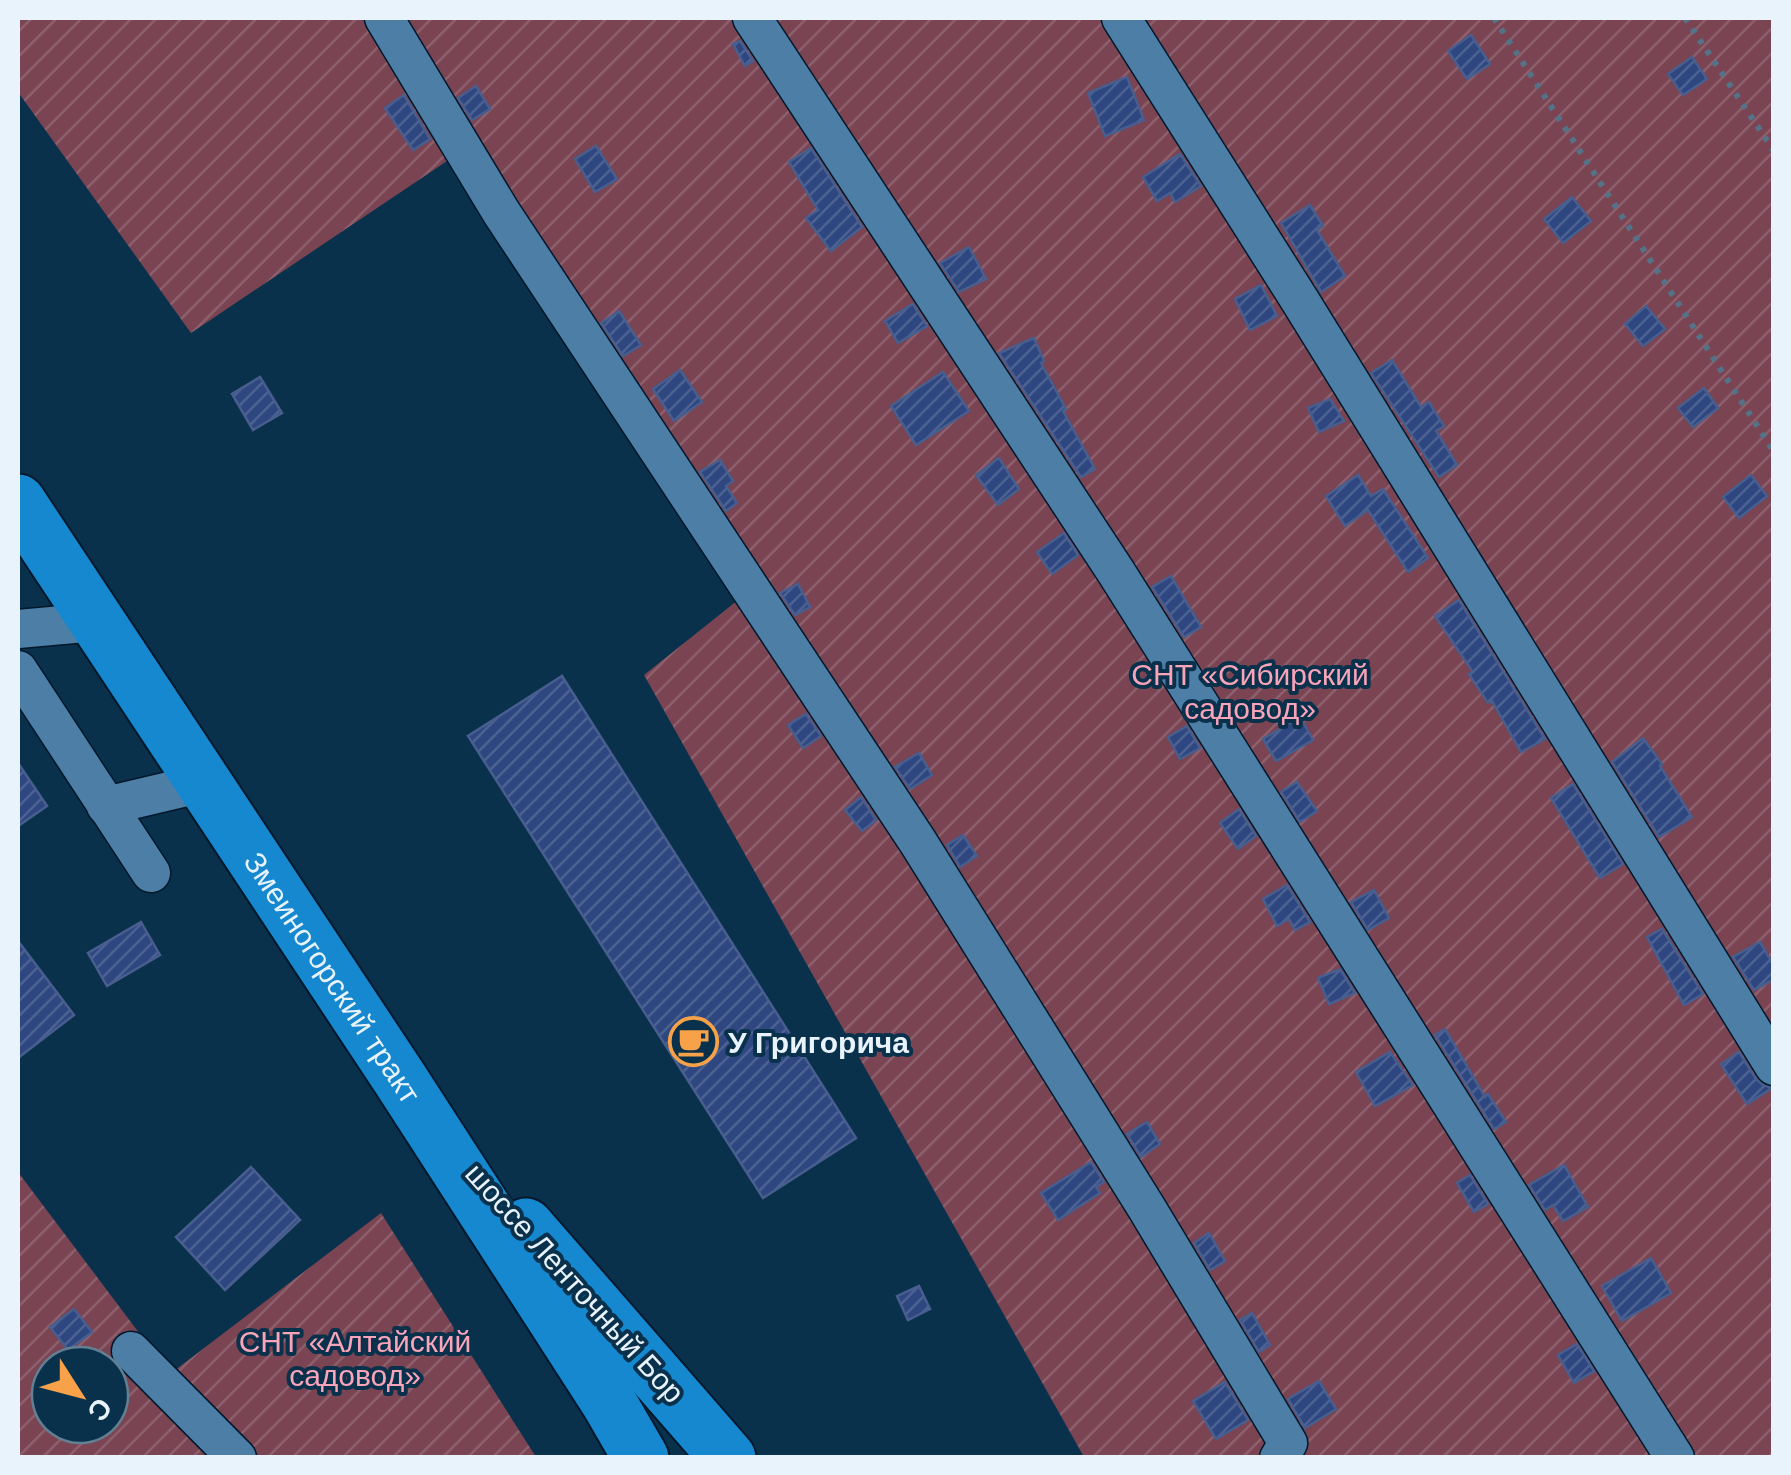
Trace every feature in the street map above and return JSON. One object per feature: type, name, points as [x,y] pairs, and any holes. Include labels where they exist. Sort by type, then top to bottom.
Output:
[{"type":"highway","name":"Змеиногорский тракт","points":[[18,502],[420,1110],[640,1458]]},
{"type":"highway","name":"шоссе Ленточный Бор","points":[[420,1110],[565,1268],[728,1458]]},
{"type":"highway","points":[[565,1268],[706,1458]]},
{"type":"highway","points":[[608,1402],[652,1458]]},
{"type":"street","points":[[384,18],[500,212],[918,842],[1146,1206],[1288,1443],[1279,1458]]},
{"type":"street","points":[[752,18],[1116,572],[1675,1458]]},
{"type":"street","points":[[1121,18],[1774,1066]]},
{"type":"street","points":[[18,628],[96,622]]},
{"type":"street","points":[[18,670],[151,873]]},
{"type":"street","points":[[106,806],[203,782]]},
{"type":"street","points":[[130,1350],[237,1458]]},
{"type":"path","points":[[1494,18],[1774,452]]},
{"type":"path","points":[[1685,18],[1774,151]]},
{"type":"green space","name":"СНТ «Сибирский садовод»","points":[[18,18],[1773,18],[1773,1457],[1084,1457],[644,675],[738,600],[450,159],[191,333],[18,92]]},
{"type":"green space","name":"СНТ «Алтайский садовод»","points":[[18,1172],[170,1374],[381,1213],[536,1457],[18,1457]]},
{"type":"building","points":[[1471,35],[1490,64],[1467,79],[1448,51]]},
{"type":"building","points":[[740,41],[753,61],[745,66],[733,44]]},
{"type":"building","points":[[1692,57],[1707,79],[1683,95],[1668,74]]},
{"type":"building","points":[[1127,77],[1144,120],[1105,136],[1088,93]]},
{"type":"building","points":[[476,86],[490,109],[472,120],[458,98]]},
{"type":"building","points":[[404,95],[430,139],[413,150],[385,108]]},
{"type":"building","points":[[596,146],[617,179],[595,192],[575,159]]},
{"type":"building","points":[[811,148],[862,227],[831,251],[806,218],[818,210],[789,162]]},
{"type":"building","points":[[1180,154],[1201,186],[1175,202],[1170,193],[1157,201],[1143,177]]},
{"type":"building","points":[[1572,197],[1591,221],[1563,243],[1544,219]]},
{"type":"building","points":[[1310,205],[1323,226],[1317,230],[1345,276],[1321,292],[1281,223]]},
{"type":"building","points":[[969,247],[986,279],[959,292],[940,263]]},
{"type":"building","points":[[1261,285],[1277,316],[1250,330],[1235,299]]},
{"type":"building","points":[[913,304],[927,326],[898,343],[885,321]]},
{"type":"building","points":[[1646,306],[1665,329],[1643,346],[1625,324]]},
{"type":"building","points":[[619,311],[641,345],[623,356],[601,323]]},
{"type":"building","points":[[1034,338],[1044,361],[1041,363],[1066,409],[1063,411],[1095,469],[1081,477],[999,353]]},
{"type":"building","points":[[1392,360],[1421,407],[1429,402],[1444,426],[1436,431],[1457,465],[1439,477],[1371,373]]},
{"type":"building","points":[[680,370],[702,402],[674,421],[653,389]]},
{"type":"building","points":[[943,372],[969,411],[916,445],[891,406]]},
{"type":"building","points":[[260,377],[282,413],[253,430],[232,394]]},
{"type":"building","points":[[1704,388],[1718,408],[1693,427],[1678,408]]},
{"type":"building","points":[[1330,399],[1344,421],[1319,432],[1308,408]]},
{"type":"building","points":[[999,458],[1019,489],[998,505],[976,475]]},
{"type":"building","points":[[720,460],[733,481],[726,486],[737,503],[726,511],[700,472]]},
{"type":"building","points":[[1358,475],[1371,496],[1383,489],[1428,558],[1408,572],[1368,510],[1345,526],[1326,496]]},
{"type":"building","points":[[1751,475],[1767,496],[1739,518],[1723,497]]},
{"type":"building","points":[[1064,533],[1078,555],[1052,574],[1037,552]]},
{"type":"building","points":[[1171,576],[1201,627],[1184,637],[1152,587]]},
{"type":"building","points":[[798,584],[810,607],[795,615],[780,593]]},
{"type":"building","points":[[1459,600],[1545,739],[1521,752],[1435,616]]},
{"type":"building","points":[[562,676],[856,1138],[763,1198],[468,736]]},
{"type":"building","points":[[806,714],[821,736],[803,748],[788,725]]},
{"type":"building","points":[[1300,717],[1313,740],[1276,761],[1263,739]]},
{"type":"building","points":[[1187,726],[1200,748],[1180,759],[1168,737]]},
{"type":"building","points":[[1643,738],[1692,817],[1659,837],[1612,762]]},
{"type":"building","points":[[919,753],[932,775],[910,789],[895,767]]},
{"type":"building","points":[[18,763],[47,806],[18,826]]},
{"type":"building","points":[[1297,782],[1317,811],[1300,822],[1281,792]]},
{"type":"building","points":[[1573,784],[1623,864],[1600,878],[1551,798]]},
{"type":"building","points":[[861,797],[876,820],[862,831],[845,810]]},
{"type":"building","points":[[1239,809],[1256,836],[1238,849],[1220,823]]},
{"type":"building","points":[[963,835],[977,856],[960,867],[947,845]]},
{"type":"building","points":[[1287,885],[1310,922],[1295,930],[1289,919],[1277,926],[1263,899]]},
{"type":"building","points":[[1374,890],[1389,918],[1368,930],[1351,902]]},
{"type":"building","points":[[141,922],[160,955],[107,986],[88,953]]},
{"type":"building","points":[[1662,929],[1703,994],[1684,1005],[1647,937]]},
{"type":"building","points":[[18,941],[74,1015],[18,1058]]},
{"type":"building","points":[[1760,942],[1774,966],[1774,979],[1754,990],[1733,957]]},
{"type":"building","points":[[1340,969],[1355,993],[1329,1004],[1318,978]]},
{"type":"building","points":[[1445,1029],[1485,1097],[1488,1094],[1506,1122],[1494,1129],[1435,1035]]},
{"type":"building","points":[[1390,1052],[1413,1085],[1375,1106],[1356,1072]]},
{"type":"building","points":[[1739,1052],[1756,1079],[1772,1088],[1747,1104],[1721,1064]]},
{"type":"building","points":[[1147,1122],[1160,1144],[1141,1157],[1127,1134]]},
{"type":"building","points":[[1091,1162],[1104,1182],[1096,1187],[1100,1193],[1058,1220],[1041,1193]]},
{"type":"building","points":[[1564,1165],[1588,1207],[1563,1221],[1553,1205],[1545,1210],[1529,1185]]},
{"type":"building","points":[[251,1167],[300,1220],[225,1290],[176,1237]]},
{"type":"building","points":[[1470,1175],[1488,1204],[1474,1212],[1457,1183]]},
{"type":"building","points":[[1209,1233],[1225,1261],[1210,1270],[1194,1243]]},
{"type":"building","points":[[1651,1258],[1671,1293],[1622,1321],[1602,1286]]},
{"type":"building","points":[[919,1286],[930,1309],[908,1320],[897,1296]]},
{"type":"building","points":[[74,1309],[92,1332],[75,1345],[64,1345],[50,1327]]},
{"type":"building","points":[[1252,1313],[1270,1345],[1259,1352],[1240,1320]]},
{"type":"building","points":[[1577,1344],[1594,1371],[1574,1383],[1558,1355]]},
{"type":"building","points":[[1319,1381],[1336,1409],[1305,1428],[1288,1399]]},
{"type":"building","points":[[1225,1382],[1248,1420],[1216,1439],[1193,1401]]},
{"type":"place","name":"У Григорича","points":[[693,1042]]}]
